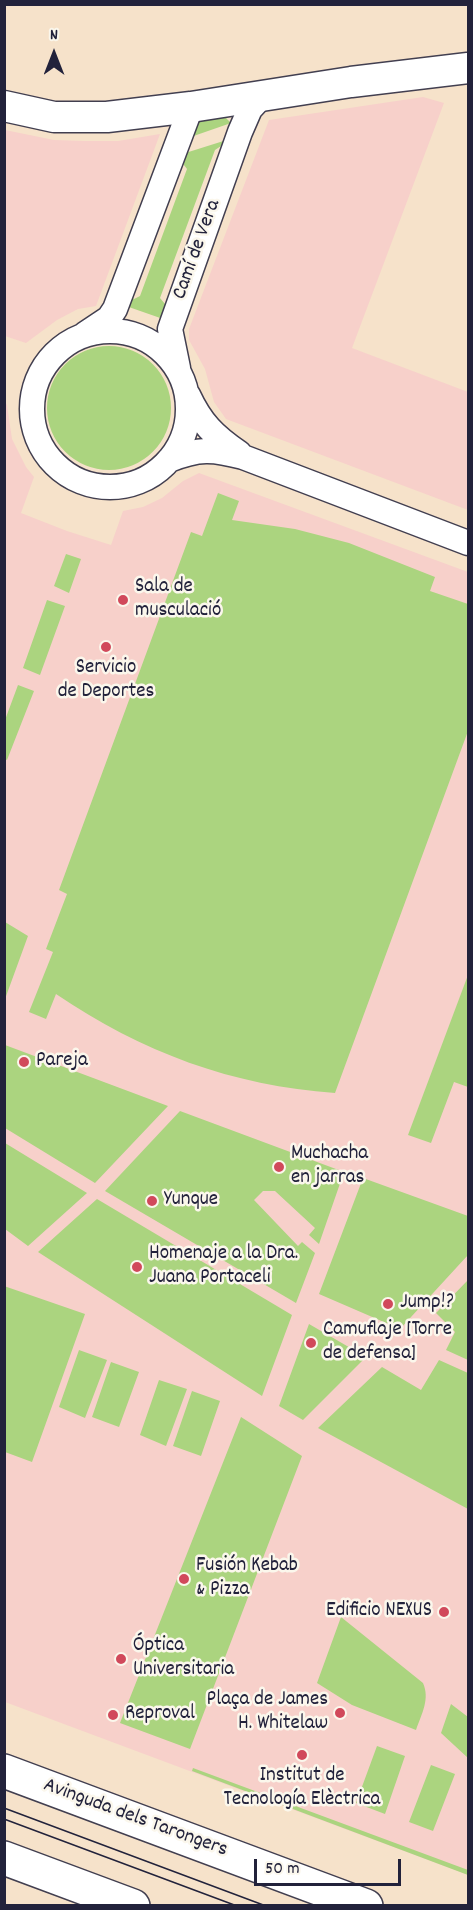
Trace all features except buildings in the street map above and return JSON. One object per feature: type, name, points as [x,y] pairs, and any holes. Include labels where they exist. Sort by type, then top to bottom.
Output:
[{"type":"main road","name":"Avinguda dels Tarongers","points":[[4,1771],[366,1905]]},
{"type":"main road","points":[[4,1858],[133,1905]]},
{"type":"street","points":[[4,106],[54,117],[107,117],[351,82],[468,68]]},
{"type":"street","name":"Camí de Vera","points":[[183,381],[170,329],[240,132],[250,109],[262,96]]},
{"type":"street","points":[[201,105],[229,112],[240,132]]},
{"type":"street","points":[[183,381],[188,416],[182,439],[169,460],[138,482],[119,486],[86,483],[67,473],[50,459],[39,441],[33,420],[33,400],[38,380],[47,362],[62,347],[109,318],[115,309],[176,147],[201,105]]},
{"type":"street","points":[[145,112],[166,121],[174,131],[176,147]]},
{"type":"street","points":[[84,335],[105,331],[127,332],[148,340],[156,346],[165,353],[183,381],[197,414],[210,431],[243,456]]},
{"type":"street","points":[[169,460],[189,452],[202,450],[243,456],[464,540]]},
{"type":"shaded area","points":[[423,97],[444,103],[352,348],[468,392],[468,510],[226,419],[214,402],[205,369],[189,340],[189,329],[269,120]]},
{"type":"shaded area","points":[[5,130],[54,140],[85,141],[118,141],[160,134],[96,306],[78,309],[57,320],[26,343],[5,336]]},
{"type":"shaded area","points":[[4,400],[7,405],[12,439],[26,467],[34,477],[21,513],[67,531],[111,545],[123,511],[143,507],[162,498],[183,481],[199,473],[468,572],[468,1875],[5,1702]]},
{"type":"green space","points":[[211,115],[226,118],[231,123],[185,139],[195,122]]},
{"type":"green space","points":[[233,138],[215,150],[160,298],[170,310],[166,320],[123,305],[127,293],[134,299],[140,296],[187,169],[178,157],[179,155]]},
{"type":"green space","points":[[109,346],[133,351],[153,364],[166,384],[171,408],[166,432],[153,452],[133,465],[109,470],[85,465],[65,452],[52,432],[47,408],[52,384],[65,364],[85,351]]},
{"type":"green space","points":[[218,493],[239,501],[232,520],[295,529],[349,543],[435,577],[430,591],[468,604],[468,731],[335,1093],[260,1083],[189,1063],[121,1033],[56,994],[46,1019],[29,1012],[53,952],[46,949],[67,894],[59,890],[191,532],[202,536]]},
{"type":"green space","points":[[66,554],[81,559],[69,593],[54,586]]},
{"type":"green space","points":[[47,600],[65,606],[40,675],[23,668]]},
{"type":"green space","points":[[18,685],[34,691],[7,760],[5,759],[5,720]]},
{"type":"green space","points":[[5,922],[28,936],[5,999]]},
{"type":"green space","points":[[468,975],[468,1087],[454,1082],[431,1143],[408,1135]]},
{"type":"green space","points":[[4,1045],[168,1106],[95,1183],[5,1128]]},
{"type":"green space","points":[[180,1111],[344,1172],[319,1244],[309,1235],[315,1228],[275,1191],[263,1191],[254,1200],[298,1246],[302,1242],[315,1253],[296,1303],[105,1191]]},
{"type":"green space","points":[[5,1143],[87,1193],[28,1246],[5,1229]]},
{"type":"green space","points":[[363,1178],[468,1216],[468,1255],[400,1329],[319,1294]]},
{"type":"green space","points":[[97,1199],[292,1315],[262,1396],[38,1252]]},
{"type":"green space","points":[[468,1280],[468,1360],[446,1350],[455,1332],[436,1313]]},
{"type":"green space","points":[[4,1286],[85,1314],[32,1462],[5,1452]]},
{"type":"green space","points":[[309,1324],[366,1357],[303,1420],[279,1406]]},
{"type":"green space","points":[[79,1350],[107,1360],[85,1418],[59,1407]]},
{"type":"green space","points":[[439,1360],[468,1373],[468,1509],[318,1428],[382,1367],[421,1390]]},
{"type":"green space","points":[[111,1362],[139,1372],[119,1427],[92,1417]]},
{"type":"green space","points":[[159,1380],[187,1389],[166,1446],[140,1435]]},
{"type":"green space","points":[[192,1391],[220,1401],[201,1456],[173,1446]]},
{"type":"green space","points":[[241,1417],[302,1456],[190,1749],[120,1723]]},
{"type":"green space","points":[[341,1617],[423,1683],[426,1695],[416,1730],[352,1705],[317,1683]]},
{"type":"green space","points":[[451,1704],[468,1717],[468,1758],[441,1733]]},
{"type":"green space","points":[[377,1746],[405,1756],[385,1814],[356,1803]]},
{"type":"green space","points":[[431,1765],[455,1774],[433,1831],[409,1822]]},
{"type":"green space","points":[[193,1768],[468,1870],[468,1875],[192,1771]]},
{"type":"tram line","points":[[4,1808],[266,1906]]},
{"type":"tram line","points":[[4,1819],[237,1906]]},
{"type":"place","name":"Sala de musculació","points":[[123,600]]},
{"type":"place","name":"Servicio de Deportes","points":[[106,647]]},
{"type":"place","name":"Pareja","points":[[24,1062]]},
{"type":"place","name":"Muchacha en jarras","points":[[279,1167]]},
{"type":"place","name":"Yunque","points":[[152,1201]]},
{"type":"place","name":"Homenaje a la Dra. Juana Portaceli","points":[[137,1267]]},
{"type":"place","name":"Jump!?","points":[[388,1304]]},
{"type":"place","name":"Camuflaje [Torre de defensa]","points":[[311,1343]]},
{"type":"place","name":"Fusión Kebab & Pizza","points":[[184,1579]]},
{"type":"place","name":"Edificio NEXUS","points":[[444,1612]]},
{"type":"place","name":"Óptica Universitaria","points":[[121,1659]]},
{"type":"place","name":"Plaça de James H. Whitelaw","points":[[340,1713]]},
{"type":"place","name":"Reproval","points":[[113,1715]]},
{"type":"place","name":"Institut de Tecnología Elèctrica","points":[[302,1755]]}]
